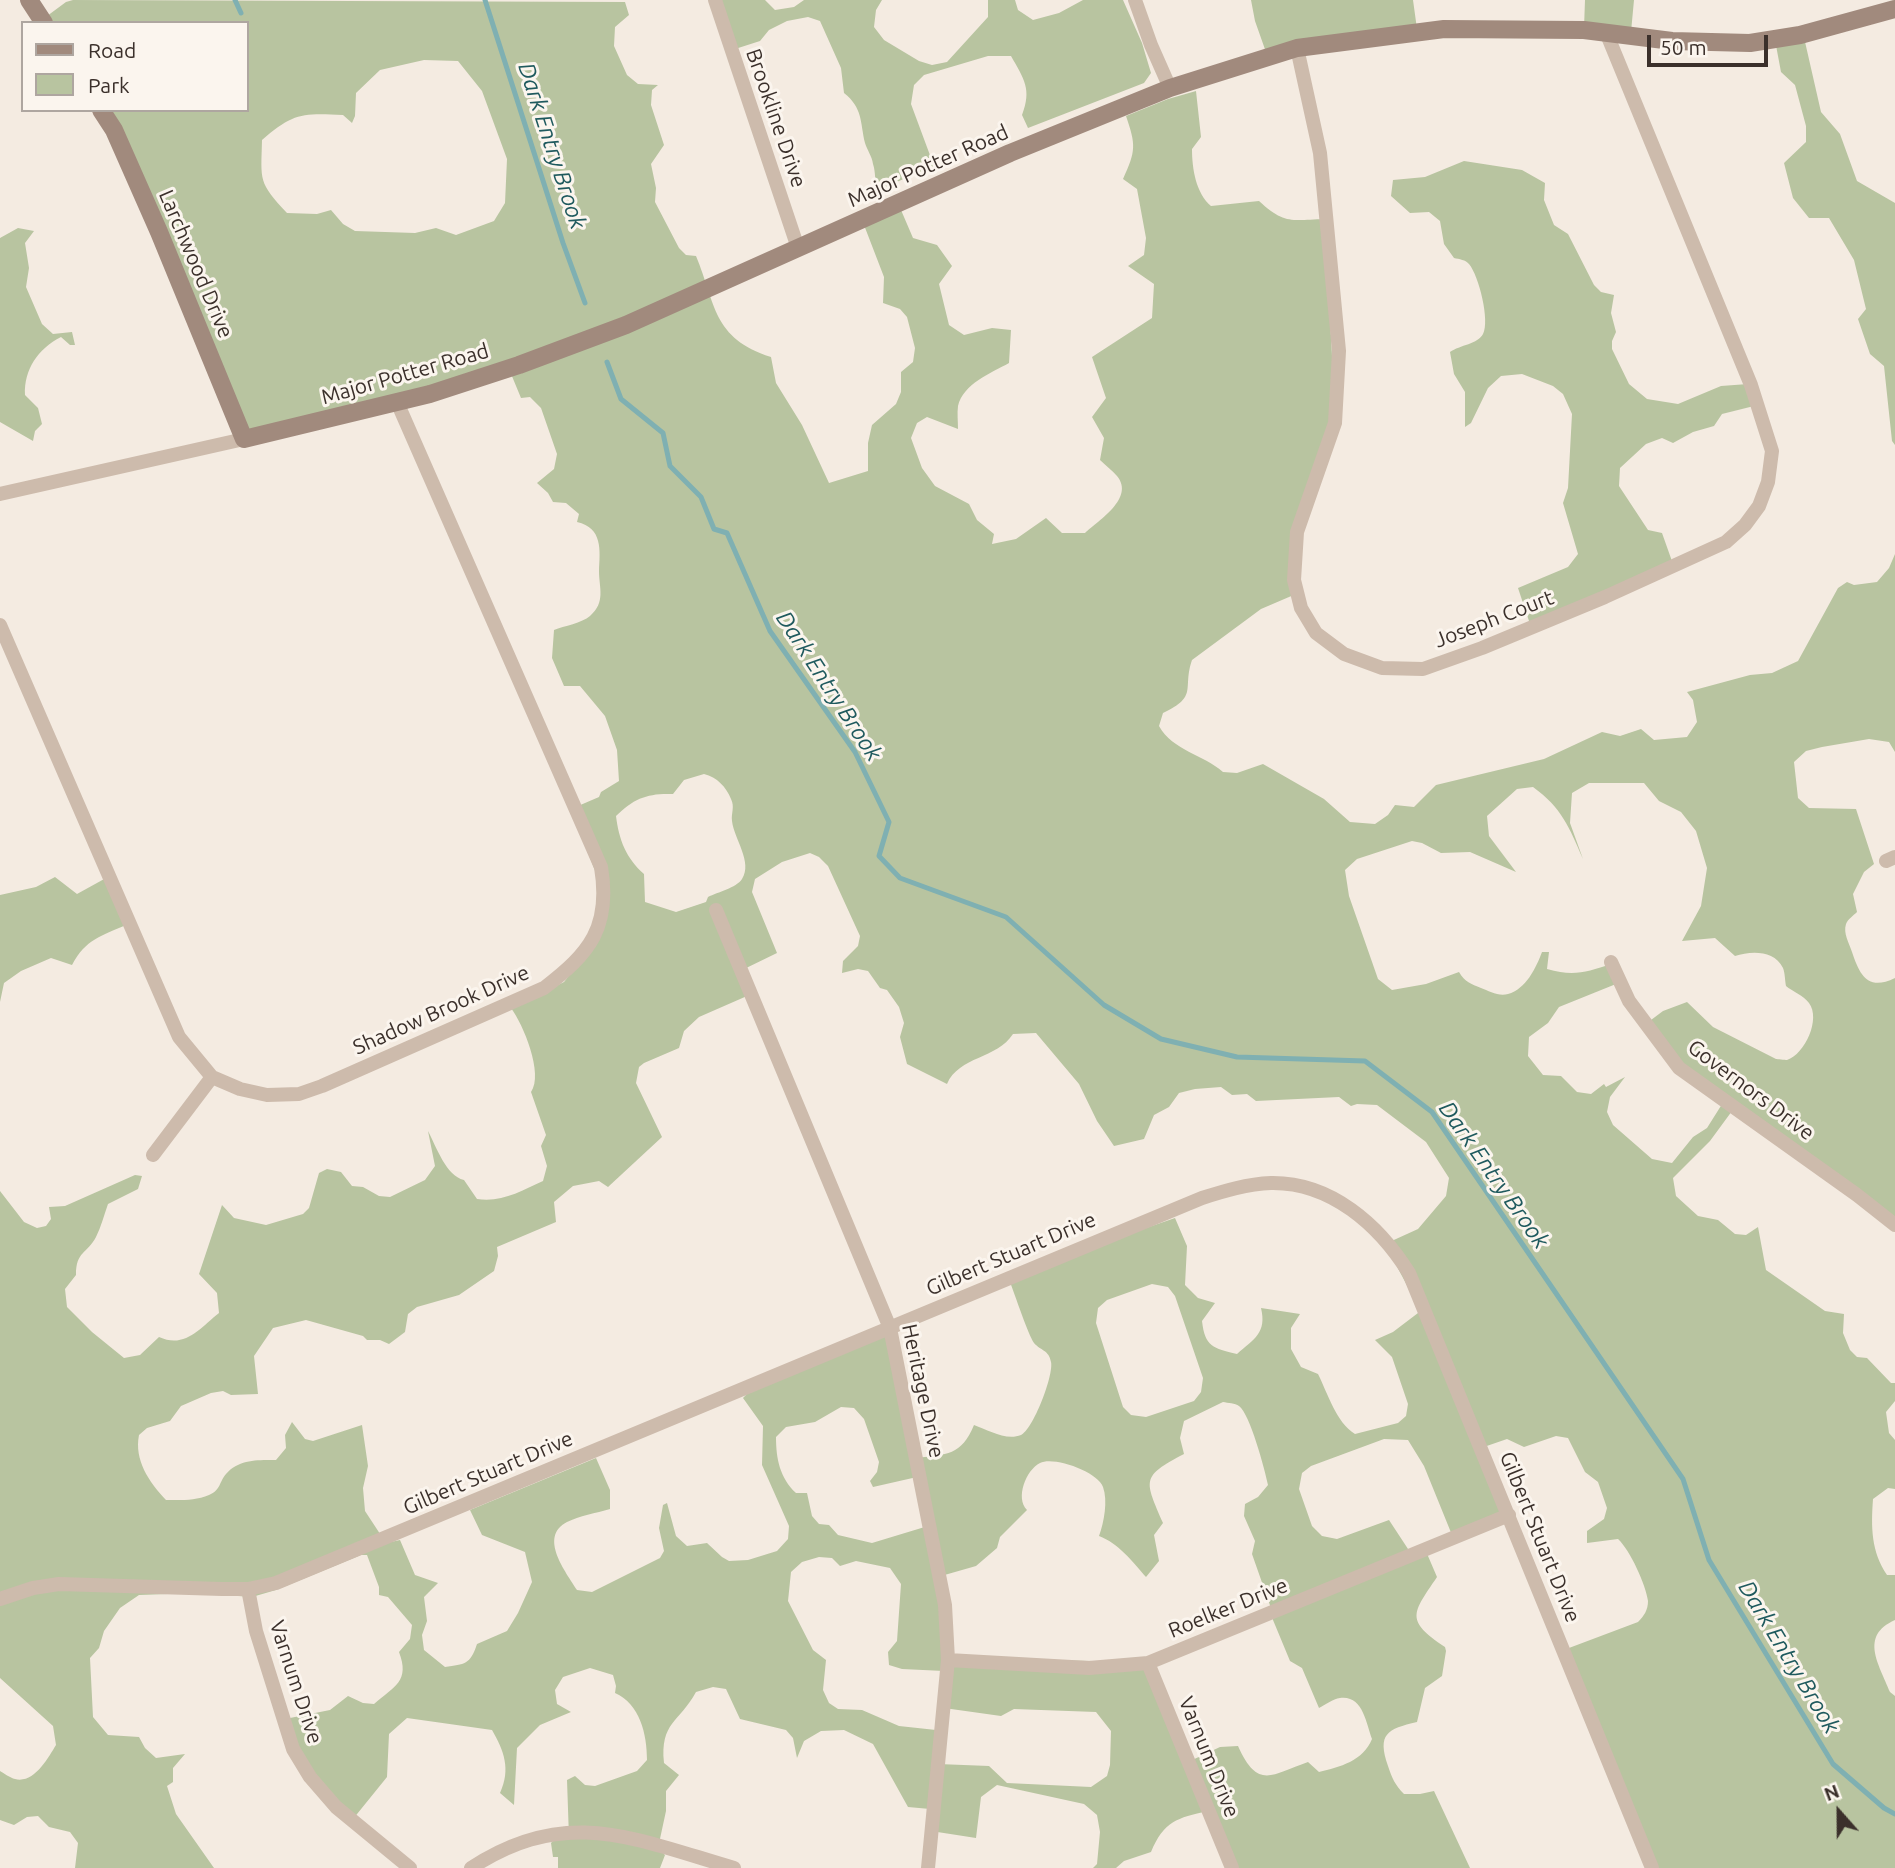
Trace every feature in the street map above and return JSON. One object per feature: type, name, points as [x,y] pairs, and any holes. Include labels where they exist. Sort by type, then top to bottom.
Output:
[{"type":"street","points":[[29,0],[43,21]]},
{"type":"street","name":"Brookline Drive","points":[[715,0],[798,248]]},
{"type":"street","points":[[1135,0],[1170,88]]},
{"type":"street","name":"Major Potter Road","points":[[0,494],[397,402],[504,371],[626,325],[1010,153],[1170,88],[1297,48],[1444,29],[1584,30],[1672,41],[1750,43],[1800,35],[1895,9]]},
{"type":"street","name":"Joseph Court","points":[[1297,48],[1320,153],[1339,351],[1335,423],[1297,531],[1294,580],[1301,608],[1316,633],[1344,654],[1382,668],[1423,669],[1482,648],[1605,597],[1726,542],[1745,525],[1759,506],[1768,482],[1772,451],[1751,385],[1606,32]]},
{"type":"street","name":"Larchwood Drive","points":[[102,112],[114,130],[159,232],[244,439]]},
{"type":"street","name":"Shadow Brook Drive","points":[[0,625],[174,1025],[192,1055],[212,1077],[240,1089],[267,1095],[299,1094],[544,988],[562,974],[596,935],[603,911],[605,888],[601,867],[397,402]]},
{"type":"street","name":"Heritage Drive","points":[[716,910],[890,1328],[945,1605],[948,1660],[928,1868]]},
{"type":"street","name":"Governors Drive","points":[[1611,962],[1629,1001],[1679,1068],[1895,1225]]},
{"type":"street","points":[[153,1155],[212,1077]]},
{"type":"street","name":"Gilbert Stuart Drive","points":[[0,1599],[33,1588],[59,1584],[248,1589],[263,1587],[1202,1198],[1250,1185],[1272,1183],[1297,1186],[1340,1202],[1380,1233],[1409,1273],[1653,1868]]},
{"type":"street","name":"Roelker Drive","points":[[948,1660],[1089,1668],[1148,1663],[1509,1515]]},
{"type":"street","name":"Varnum Drive","points":[[248,1589],[256,1631],[293,1749],[310,1777],[336,1807],[410,1868]]},
{"type":"street","name":"Varnum Drive","points":[[1148,1663],[1232,1868]]},
{"type":"street","points":[[471,1868],[520,1842],[540,1836],[584,1831],[613,1834],[734,1868]]},
{"type":"green space","points":[[73,0],[625,2],[629,15],[615,27],[614,46],[627,75],[638,84],[658,85],[652,90],[651,105],[664,145],[651,164],[656,188],[655,202],[679,248],[686,255],[696,256],[713,304],[727,329],[737,340],[771,357],[776,383],[802,425],[829,483],[868,471],[868,443],[872,425],[896,404],[901,392],[901,372],[913,362],[915,348],[907,317],[900,309],[883,303],[884,277],[864,225],[901,210],[913,238],[937,245],[952,266],[939,284],[949,325],[964,335],[992,328],[1011,330],[1009,363],[979,380],[966,391],[958,406],[958,429],[927,417],[917,423],[911,438],[922,468],[935,486],[969,504],[977,520],[994,534],[992,544],[1016,539],[1046,518],[1062,533],[1085,533],[1113,508],[1122,492],[1117,476],[1100,460],[1104,438],[1092,417],[1106,398],[1092,357],[1152,318],[1154,284],[1128,266],[1144,255],[1146,238],[1137,189],[1123,179],[1133,148],[1126,116],[1196,91],[1201,137],[1192,149],[1193,165],[1198,188],[1211,206],[1259,201],[1283,218],[1325,219],[1335,414],[1296,524],[1296,594],[1261,609],[1192,660],[1185,696],[1181,702],[1163,713],[1159,726],[1180,747],[1223,772],[1237,773],[1263,764],[1324,799],[1350,822],[1375,824],[1388,815],[1395,805],[1414,807],[1436,785],[1544,759],[1602,732],[1620,736],[1641,729],[1654,740],[1687,737],[1697,722],[1693,700],[1687,692],[1750,675],[1772,673],[1798,661],[1838,588],[1847,582],[1854,585],[1877,582],[1889,568],[1895,554],[1895,752],[1889,742],[1869,739],[1806,751],[1794,762],[1798,798],[1809,808],[1856,809],[1874,864],[1864,872],[1853,894],[1857,912],[1847,922],[1845,931],[1858,968],[1866,979],[1878,983],[1895,978],[1895,1224],[1732,1111],[1710,1141],[1673,1178],[1676,1196],[1698,1216],[1718,1220],[1735,1234],[1746,1235],[1758,1227],[1766,1270],[1825,1311],[1844,1314],[1843,1333],[1850,1350],[1857,1357],[1867,1358],[1891,1383],[1895,1383],[1895,1401],[1886,1412],[1889,1433],[1895,1440],[1895,1489],[1888,1488],[1873,1499],[1872,1519],[1878,1557],[1887,1575],[1895,1575],[1895,1620],[1877,1634],[1875,1652],[1890,1692],[1895,1696],[1895,1868],[1650,1868],[1561,1651],[1638,1622],[1646,1610],[1647,1594],[1632,1559],[1618,1539],[1587,1543],[1587,1531],[1604,1519],[1607,1508],[1598,1482],[1585,1472],[1568,1438],[1556,1436],[1524,1447],[1507,1439],[1478,1449],[1502,1517],[1452,1535],[1424,1466],[1408,1440],[1384,1439],[1311,1466],[1302,1473],[1299,1489],[1312,1526],[1322,1536],[1337,1539],[1389,1520],[1410,1552],[1425,1549],[1437,1577],[1422,1600],[1417,1616],[1423,1630],[1445,1647],[1442,1676],[1425,1688],[1417,1722],[1392,1731],[1384,1740],[1384,1747],[1392,1778],[1404,1794],[1434,1791],[1470,1868],[1231,1868],[1208,1811],[1180,1819],[1167,1827],[1151,1852],[1124,1861],[1116,1868],[1093,1868],[1097,1864],[1100,1832],[1097,1815],[1084,1804],[997,1785],[981,1797],[976,1838],[931,1831],[930,1809],[908,1807],[873,1744],[844,1730],[821,1731],[804,1741],[797,1758],[793,1738],[786,1730],[740,1719],[726,1689],[713,1687],[696,1692],[672,1724],[665,1739],[664,1763],[679,1775],[666,1791],[666,1811],[658,1848],[665,1855],[660,1868],[558,1868],[558,1857],[553,1857],[551,1843],[569,1838],[567,1780],[575,1776],[585,1785],[595,1786],[637,1771],[647,1760],[646,1740],[636,1712],[631,1704],[615,1693],[613,1675],[590,1668],[563,1677],[555,1690],[557,1704],[571,1712],[540,1725],[517,1748],[514,1805],[500,1793],[505,1776],[505,1760],[492,1730],[407,1718],[389,1734],[387,1777],[353,1819],[310,1776],[285,1719],[330,1710],[348,1696],[363,1703],[374,1704],[394,1687],[401,1676],[403,1670],[399,1652],[410,1639],[412,1625],[388,1597],[379,1595],[379,1587],[367,1555],[252,1597],[196,1593],[139,1595],[120,1608],[104,1631],[99,1648],[90,1658],[93,1717],[108,1735],[139,1737],[145,1748],[156,1758],[185,1754],[173,1768],[173,1782],[167,1786],[176,1814],[214,1868],[75,1868],[78,1843],[70,1832],[49,1827],[38,1816],[27,1817],[14,1825],[0,1820],[0,1771],[15,1779],[28,1778],[40,1769],[56,1745],[53,1726],[0,1678],[0,1191],[24,1222],[37,1228],[46,1226],[51,1219],[49,1207],[65,1206],[135,1175],[142,1176],[138,1189],[108,1204],[93,1243],[80,1257],[76,1275],[65,1289],[67,1307],[124,1358],[140,1355],[159,1337],[168,1340],[184,1339],[219,1313],[217,1293],[199,1274],[222,1205],[234,1218],[266,1225],[303,1214],[309,1208],[319,1173],[327,1169],[341,1172],[352,1186],[390,1197],[425,1180],[435,1166],[428,1131],[447,1167],[464,1180],[477,1199],[503,1198],[543,1181],[547,1166],[541,1146],[546,1135],[531,1092],[535,1074],[534,1062],[521,1025],[511,1008],[564,982],[590,949],[599,909],[599,881],[571,809],[599,797],[601,792],[619,781],[617,750],[605,716],[580,686],[564,686],[552,658],[554,630],[587,618],[598,605],[599,548],[592,529],[577,522],[579,514],[566,503],[553,502],[537,483],[554,469],[557,454],[541,408],[530,397],[521,398],[509,369],[250,437],[101,112],[248,112],[248,21],[43,19]],"holes":[[[424,60],[458,61],[482,91],[507,159],[505,203],[494,221],[456,235],[436,228],[415,233],[355,231],[343,224],[331,210],[317,214],[287,213],[271,194],[263,180],[262,140],[282,124],[308,115],[343,115],[352,123],[356,93],[380,70]],[[704,774],[713,777],[726,790],[732,802],[733,828],[744,858],[745,872],[736,885],[708,897],[706,902],[676,912],[645,902],[644,874],[632,862],[624,848],[616,816],[642,798],[656,794],[673,794],[684,780]],[[1589,783],[1644,783],[1659,801],[1681,812],[1696,831],[1707,868],[1701,906],[1682,941],[1715,938],[1735,956],[1762,953],[1774,958],[1783,968],[1786,986],[1807,1000],[1812,1010],[1812,1026],[1805,1044],[1787,1060],[1776,1059],[1713,1027],[1687,1002],[1663,1011],[1647,1023],[1683,1072],[1724,1101],[1707,1128],[1693,1137],[1672,1163],[1652,1159],[1613,1125],[1607,1112],[1610,1097],[1625,1077],[1606,1087],[1604,1084],[1591,1094],[1577,1092],[1561,1076],[1543,1075],[1528,1056],[1529,1037],[1548,1023],[1559,1007],[1616,984],[1612,964],[1565,973],[1547,969],[1549,952],[1542,952],[1525,983],[1505,995],[1474,985],[1459,972],[1426,984],[1392,990],[1378,979],[1349,896],[1345,870],[1357,859],[1412,841],[1441,853],[1470,852],[1516,872],[1489,836],[1487,816],[1517,789],[1533,787],[1551,803],[1569,828],[1583,859],[1570,823],[1572,793]],[[810,853],[828,866],[860,936],[858,946],[843,961],[842,973],[858,969],[868,971],[880,988],[887,990],[899,1007],[904,1023],[900,1037],[907,1064],[947,1084],[960,1068],[998,1048],[1013,1034],[1036,1033],[1079,1084],[1097,1121],[1114,1146],[1144,1139],[1154,1115],[1169,1107],[1179,1093],[1221,1087],[1232,1095],[1247,1094],[1256,1101],[1339,1097],[1351,1106],[1377,1105],[1426,1142],[1449,1178],[1446,1196],[1418,1229],[1385,1244],[1419,1308],[1418,1313],[1393,1332],[1375,1340],[1392,1357],[1408,1404],[1406,1416],[1398,1423],[1355,1434],[1348,1429],[1333,1407],[1318,1374],[1301,1367],[1291,1349],[1291,1328],[1300,1314],[1261,1308],[1261,1330],[1237,1354],[1212,1345],[1205,1336],[1202,1321],[1215,1303],[1198,1298],[1185,1285],[1187,1246],[1175,1218],[1120,1237],[1010,1282],[1031,1338],[1048,1355],[1051,1362],[1042,1402],[1021,1435],[1003,1436],[974,1425],[964,1443],[952,1452],[917,1458],[892,1336],[884,1335],[747,1394],[743,1398],[763,1426],[762,1465],[789,1526],[788,1539],[777,1551],[748,1560],[729,1561],[707,1543],[687,1546],[676,1536],[667,1503],[663,1505],[659,1528],[664,1551],[660,1558],[592,1592],[577,1590],[561,1565],[555,1536],[559,1528],[567,1522],[610,1509],[610,1490],[596,1458],[470,1510],[482,1535],[525,1552],[532,1582],[507,1631],[477,1644],[472,1656],[462,1664],[445,1667],[424,1650],[422,1635],[427,1621],[424,1597],[438,1583],[415,1575],[400,1540],[386,1543],[365,1511],[363,1488],[368,1466],[362,1425],[313,1441],[305,1439],[292,1422],[285,1435],[286,1448],[276,1460],[249,1461],[237,1465],[226,1474],[216,1491],[204,1497],[166,1500],[144,1470],[139,1453],[139,1435],[147,1428],[170,1421],[181,1406],[211,1393],[223,1391],[231,1395],[258,1394],[254,1356],[273,1328],[306,1320],[363,1336],[367,1340],[380,1340],[389,1344],[405,1332],[408,1314],[417,1307],[459,1295],[494,1271],[498,1256],[497,1247],[556,1222],[554,1202],[573,1186],[599,1181],[608,1187],[662,1137],[636,1083],[639,1067],[679,1048],[684,1031],[699,1017],[747,996],[740,971],[777,953],[752,892],[755,879],[782,862]],[[1152,1284],[1168,1287],[1175,1296],[1203,1378],[1201,1392],[1194,1401],[1146,1417],[1131,1415],[1123,1407],[1096,1323],[1098,1308],[1107,1300]],[[1223,1402],[1237,1405],[1248,1420],[1268,1485],[1258,1497],[1245,1504],[1244,1516],[1255,1541],[1252,1554],[1273,1620],[1290,1661],[1302,1668],[1319,1708],[1337,1699],[1348,1698],[1359,1705],[1362,1711],[1372,1739],[1363,1753],[1350,1762],[1319,1772],[1308,1762],[1275,1774],[1259,1774],[1245,1760],[1238,1746],[1220,1747],[1188,1762],[1141,1662],[947,1658],[941,1576],[976,1566],[997,1548],[1000,1537],[1027,1510],[1022,1492],[1030,1472],[1040,1463],[1047,1461],[1075,1467],[1099,1481],[1103,1487],[1105,1505],[1099,1536],[1119,1548],[1146,1577],[1159,1561],[1154,1535],[1163,1523],[1152,1497],[1150,1481],[1160,1468],[1184,1454],[1180,1438],[1184,1421]],[[841,1407],[854,1408],[864,1419],[879,1462],[877,1472],[870,1481],[873,1487],[917,1477],[928,1526],[872,1543],[838,1535],[829,1525],[819,1524],[812,1516],[807,1493],[796,1493],[786,1481],[780,1468],[776,1437],[786,1427],[815,1422]],[[819,1557],[832,1558],[840,1566],[856,1561],[890,1568],[901,1584],[897,1641],[888,1652],[889,1665],[902,1669],[944,1671],[944,1708],[1001,1716],[1014,1709],[1096,1712],[1111,1731],[1107,1776],[1091,1787],[1007,1783],[989,1766],[938,1764],[936,1730],[899,1726],[862,1710],[838,1709],[829,1703],[823,1690],[826,1660],[813,1650],[788,1601],[791,1572],[802,1562]]]},
{"type":"green space","points":[[714,0],[765,0],[775,10],[794,7],[804,0],[882,0],[876,10],[874,27],[884,40],[919,61],[932,65],[947,62],[988,17],[988,0],[1015,0],[1018,10],[1033,20],[1059,13],[1083,0],[1123,0],[1142,43],[1151,73],[1144,83],[1028,128],[1022,115],[1026,98],[1025,84],[1011,56],[988,56],[924,75],[914,85],[911,104],[934,166],[878,190],[860,116],[855,104],[844,93],[841,68],[820,21],[808,17],[787,21],[769,30],[760,41],[732,50]]},
{"type":"green space","points":[[1251,0],[1413,0],[1417,29],[1267,55]]},
{"type":"green space","points":[[1585,0],[1634,0],[1631,32],[1584,28]]},
{"type":"green space","points":[[1803,33],[1821,112],[1840,134],[1857,181],[1895,203],[1895,445],[1892,441],[1884,366],[1870,354],[1858,319],[1866,309],[1854,260],[1829,218],[1809,218],[1793,198],[1784,163],[1806,142],[1806,126],[1795,85],[1781,72],[1775,40]]},
{"type":"green space","points":[[1464,161],[1522,170],[1545,183],[1544,200],[1554,225],[1568,234],[1594,285],[1601,292],[1614,295],[1611,313],[1616,332],[1612,349],[1629,384],[1647,399],[1678,404],[1721,386],[1748,384],[1754,406],[1722,414],[1714,426],[1693,432],[1673,443],[1662,438],[1646,444],[1620,468],[1619,486],[1648,530],[1662,533],[1673,564],[1530,624],[1518,588],[1568,567],[1578,554],[1563,503],[1568,488],[1572,414],[1563,394],[1553,386],[1522,374],[1501,376],[1488,388],[1471,423],[1465,427],[1465,392],[1454,374],[1450,352],[1477,340],[1483,334],[1485,319],[1480,288],[1469,264],[1454,258],[1444,244],[1440,221],[1429,212],[1410,213],[1391,196],[1393,180],[1425,177]]},
{"type":"green space","points":[[18,228],[34,231],[25,243],[29,268],[26,287],[42,324],[53,334],[72,332],[75,345],[70,345],[61,337],[39,354],[30,368],[25,395],[38,408],[42,424],[35,431],[33,441],[0,422],[0,238]]},
{"type":"green space","points":[[55,877],[77,894],[106,878],[126,925],[89,944],[72,965],[51,958],[21,971],[4,983],[0,1002],[0,895],[36,887]]},
{"type":"waterway","points":[[235,0],[241,13]]},
{"type":"waterway","name":"Dark Entry Brook","points":[[485,0],[585,303]]},
{"type":"waterway","name":"Dark Entry Brook","points":[[607,362],[621,399],[663,433],[670,466],[701,497],[714,529],[727,533],[770,631],[855,752],[889,822],[879,856],[900,878],[1006,917],[1104,1005],[1161,1039],[1237,1057],[1365,1061],[1432,1112],[1683,1479],[1709,1560],[1833,1764],[1884,1808],[1895,1814]]}]
